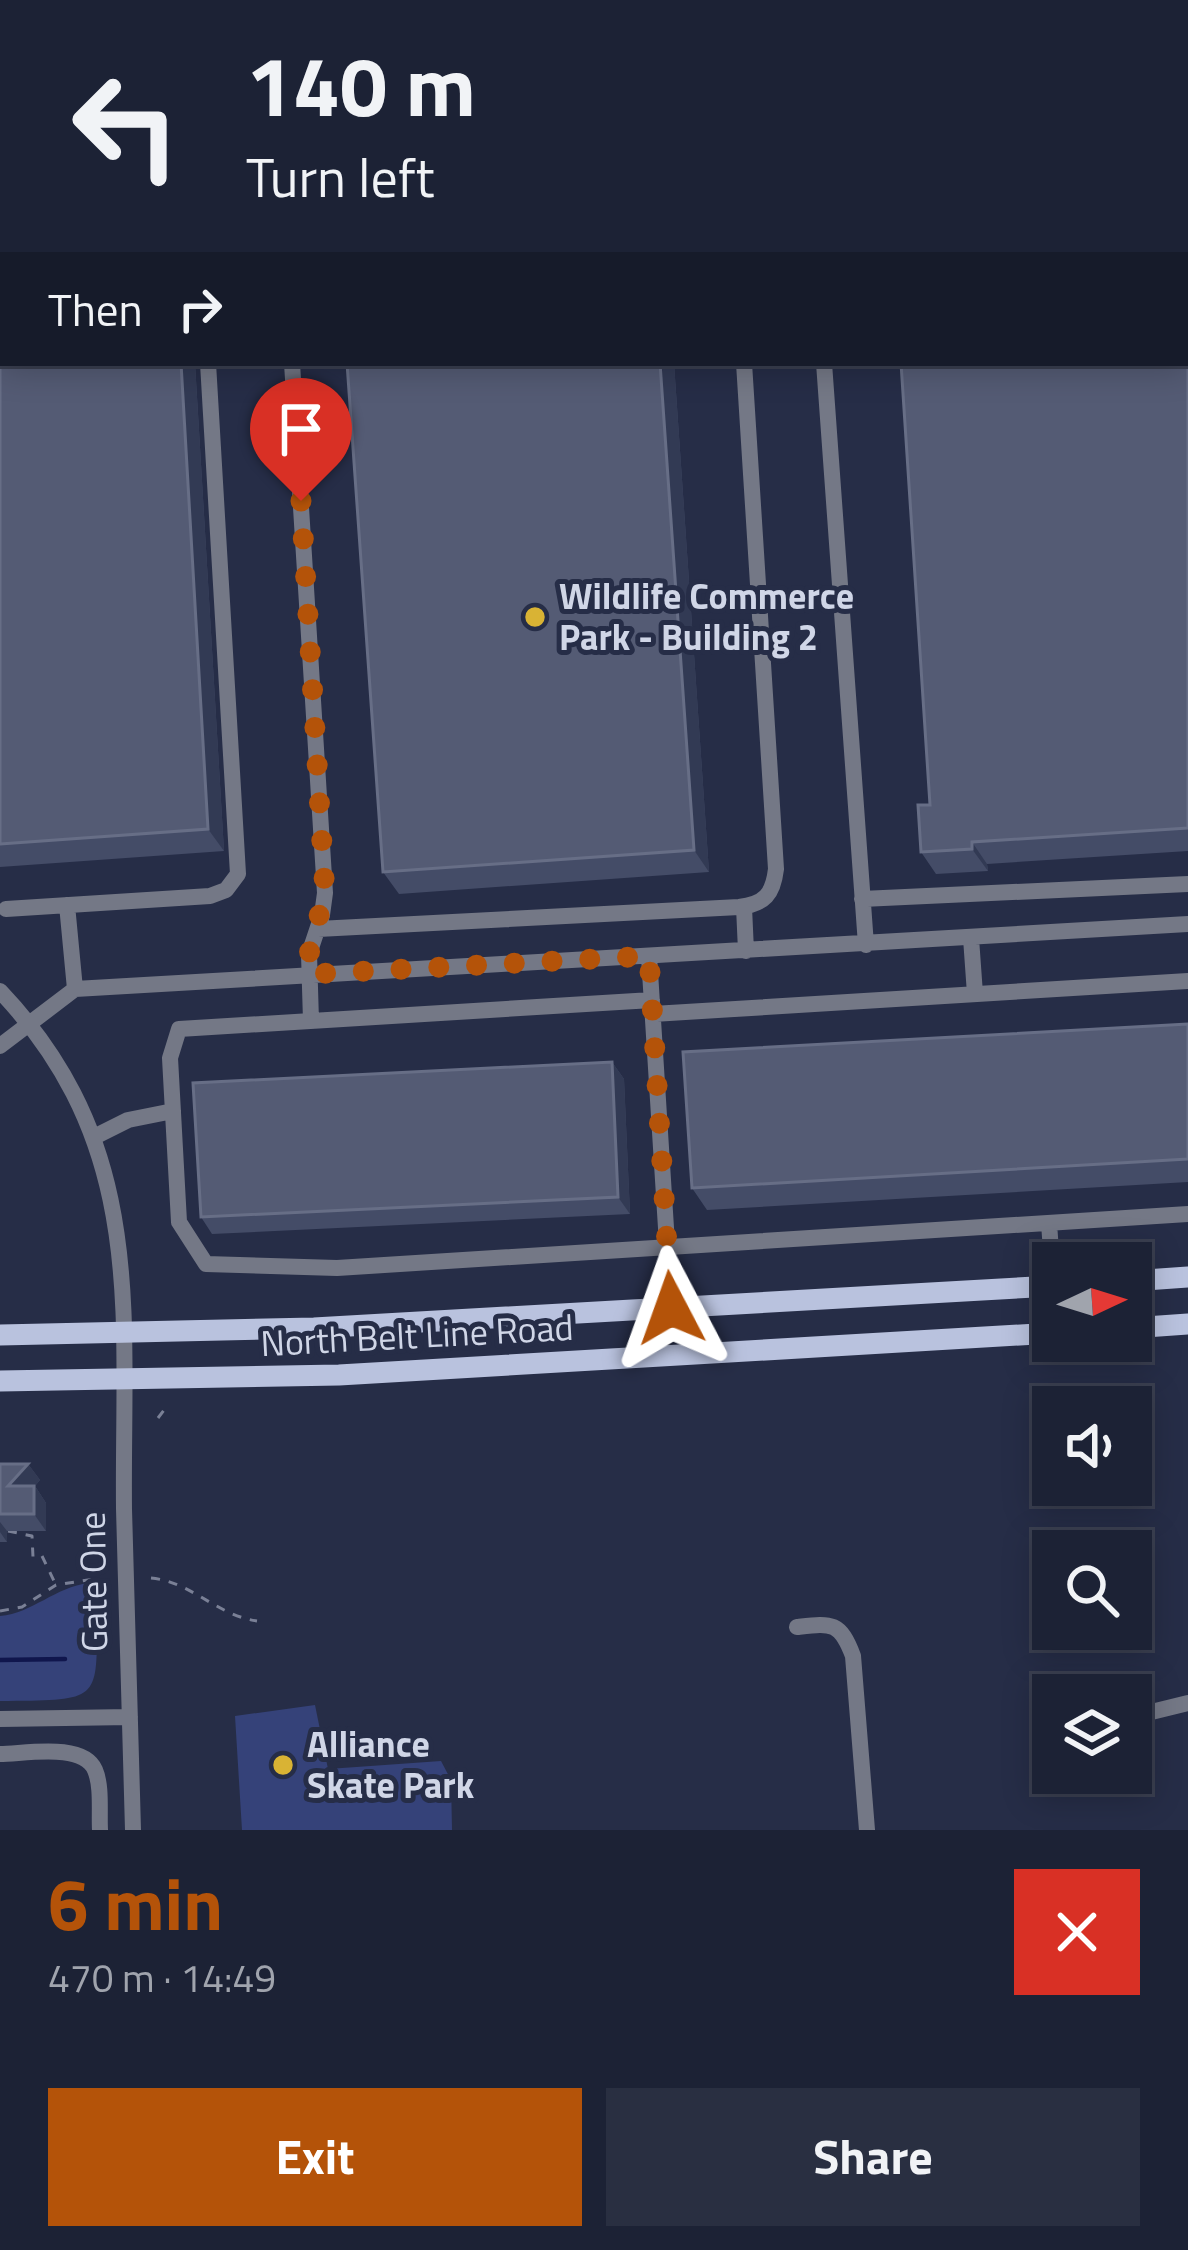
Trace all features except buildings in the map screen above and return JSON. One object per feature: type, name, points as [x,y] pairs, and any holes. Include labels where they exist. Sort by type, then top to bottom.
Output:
[{"type":"main road","points":[[1152,1279],[1188,1276]]},
{"type":"main road","name":"North Belt Line Road","points":[[0,1335],[314,1328],[1032,1284]]},
{"type":"main road","points":[[1152,1327],[1188,1324]]},
{"type":"main road","name":"North Belt Line Road","points":[[0,1382],[339,1375],[1032,1334]]},
{"type":"street","points":[[6,909],[210,896],[226,890],[238,874],[208,366]]},
{"type":"street","points":[[292,366],[325,893],[309,954],[311,1021]]},
{"type":"street","points":[[318,929],[744,907],[766,898],[774,886],[776,869],[744,366]]},
{"type":"street","points":[[824,366],[866,945]]},
{"type":"street","points":[[862,899],[1188,884]]},
{"type":"street","points":[[68,905],[75,989]]},
{"type":"street","points":[[744,907],[746,951]]},
{"type":"street","points":[[0,1046],[75,989],[1188,924]]},
{"type":"street","points":[[970,938],[975,994]]},
{"type":"street","points":[[649,956],[671,1308]]},
{"type":"street","points":[[1188,981],[179,1029],[170,1058],[179,1222],[206,1264],[337,1268],[1188,1214]]},
{"type":"street","name":"Gate One","points":[[0,991],[56,1064],[94,1138],[117,1222],[125,1291],[134,1830]]},
{"type":"street","points":[[94,1138],[128,1120],[173,1111]]},
{"type":"street","points":[[1049,1222],[1050,1242]]},
{"type":"street","points":[[797,1627],[828,1624],[845,1635],[853,1656],[867,1830]]},
{"type":"street","points":[[1152,1712],[1188,1703]]},
{"type":"street","points":[[0,1719],[130,1717]]},
{"type":"street","points":[[0,1754],[70,1754],[88,1761],[97,1777],[100,1830]]},
{"type":"path","points":[[158,1418],[164,1410]]},
{"type":"path","points":[[7,1531],[32,1536],[33,1557]]},
{"type":"path","points":[[42,1556],[56,1585]]},
{"type":"path","points":[[151,1578],[180,1584],[222,1612],[257,1621]]},
{"type":"path","points":[[0,1611],[22,1607],[56,1585],[94,1579]]},
{"type":"shaded area","points":[[89,1583],[96,1588],[97,1633],[94,1677],[88,1689],[60,1699],[0,1701],[0,1616]]},
{"type":"shaded area","name":"Alliance Skate Park","points":[[315,1705],[328,1769],[441,1761],[451,1780],[452,1830],[242,1830],[235,1716]]},
{"type":"waterway","points":[[0,1660],[65,1659]]},
{"type":"place","name":"Wildlife Commerce Park - Building 2","points":[[535,617]]},
{"type":"place","name":"Alliance Skate Park","points":[[283,1765]]},
{"type":"route","points":[[301,501],[325,893],[309,954],[310,974],[649,956],[671,1308]]}]
